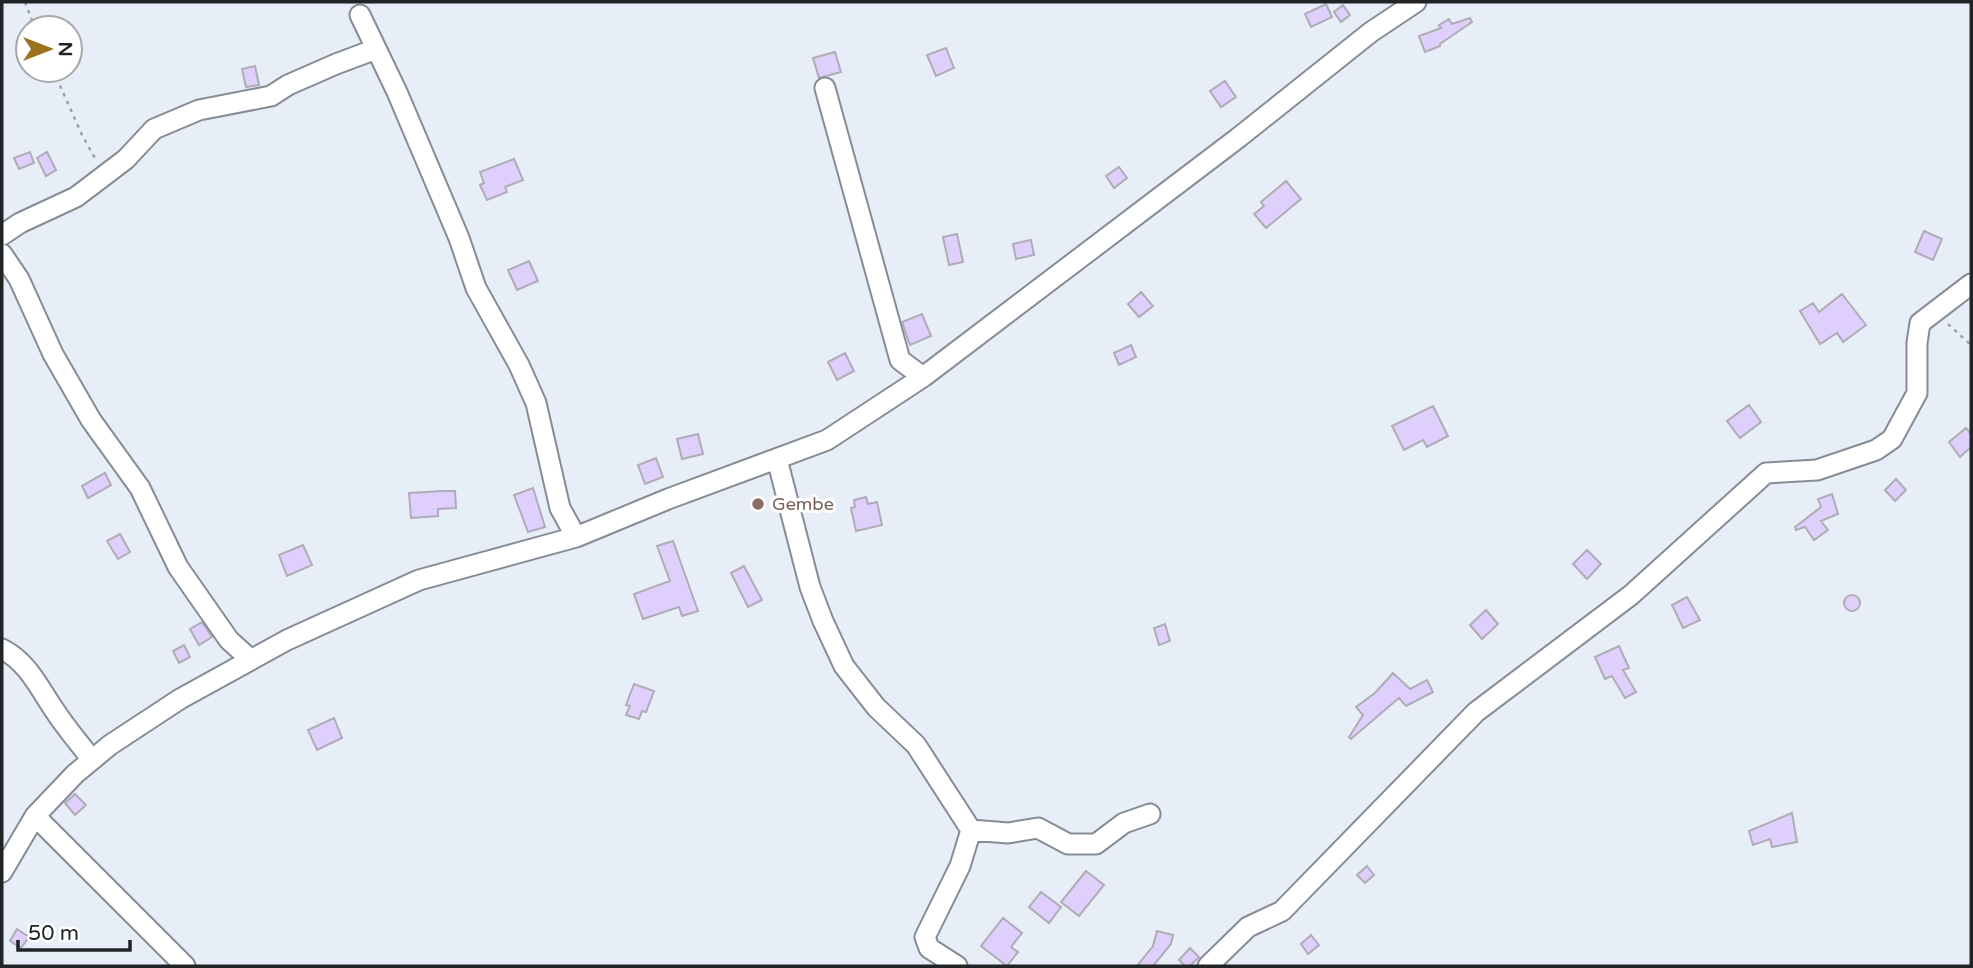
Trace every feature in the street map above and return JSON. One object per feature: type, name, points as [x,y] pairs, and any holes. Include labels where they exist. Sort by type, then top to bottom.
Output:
[{"type":"street","points":[[2,872],[35,816],[92,760],[180,699],[287,640],[419,580],[576,537],[668,499],[827,440],[923,377],[1228,145],[1371,32],[1416,2]]},
{"type":"street","points":[[360,15],[459,238],[476,288],[519,365],[536,404],[560,508],[576,537]]},
{"type":"street","points":[[2,235],[20,223],[76,197],[125,159],[154,129],[199,110],[271,96],[300,80],[376,49]]},
{"type":"street","points":[[825,88],[900,360],[923,377]]},
{"type":"street","points":[[2,254],[19,279],[53,354],[90,420],[140,488],[178,567],[229,640],[251,660]]},
{"type":"street","points":[[1208,966],[1248,928],[1282,911],[1476,712],[1631,595],[1766,473],[1817,470],[1876,450],[1892,439],[1917,393],[1917,343],[1920,323],[1971,284]]},
{"type":"street","points":[[777,459],[810,587],[844,666],[876,706],[916,745],[971,830],[960,866],[925,937],[929,948],[957,966]]},
{"type":"street","points":[[2,649],[13,654],[39,683],[54,710],[92,760]]},
{"type":"street","points":[[971,830],[1008,833],[1038,828],[1068,844],[1096,844],[1124,823],[1150,814]]},
{"type":"street","points":[[35,816],[185,966]]},
{"type":"path","points":[[59,84],[82,135],[105,175]]},
{"type":"path","points":[[1935,312],[1971,345]]},
{"type":"building","points":[[1326,4],[1332,17],[1311,27],[1305,14]]},
{"type":"building","points":[[1343,5],[1350,15],[1341,22],[1334,12]]},
{"type":"building","points":[[1470,18],[1472,22],[1440,46],[1425,52],[1419,36],[1441,28],[1439,25],[1449,19],[1452,24]]},
{"type":"building","points":[[946,48],[954,68],[936,76],[927,55]]},
{"type":"building","points":[[835,52],[841,72],[819,78],[813,58]]},
{"type":"building","points":[[255,66],[259,85],[246,87],[242,69]]},
{"type":"building","points":[[1225,81],[1236,97],[1221,107],[1210,91]]},
{"type":"building","points":[[30,152],[34,163],[19,169],[14,158]]},
{"type":"building","points":[[47,152],[56,170],[46,176],[37,158]]},
{"type":"building","points":[[514,159],[523,180],[505,187],[507,192],[487,200],[480,185],[484,183],[480,172]]},
{"type":"building","points":[[1119,167],[1127,178],[1114,188],[1106,176]]},
{"type":"building","points":[[1286,181],[1301,199],[1266,228],[1254,214],[1264,206],[1261,202]]},
{"type":"building","points":[[1924,231],[1942,239],[1933,260],[1915,252]]},
{"type":"building","points":[[957,234],[963,262],[949,265],[943,237]]},
{"type":"building","points":[[1031,240],[1034,255],[1016,259],[1013,244]]},
{"type":"building","points":[[529,261],[538,281],[517,290],[508,270]]},
{"type":"building","points":[[1141,292],[1153,306],[1139,317],[1128,304]]},
{"type":"building","points":[[1842,294],[1866,325],[1843,342],[1837,333],[1820,344],[1800,311],[1813,303],[1819,312]]},
{"type":"building","points":[[922,314],[931,336],[910,345],[902,322]]},
{"type":"building","points":[[1131,345],[1136,357],[1119,365],[1114,353]]},
{"type":"building","points":[[845,353],[854,371],[837,380],[828,362]]},
{"type":"building","points":[[1749,405],[1761,422],[1740,438],[1727,421]]},
{"type":"building","points":[[1433,406],[1448,436],[1427,447],[1423,440],[1404,450],[1392,426]]},
{"type":"building","points":[[1966,428],[1971,434],[1971,447],[1960,457],[1949,442]]},
{"type":"building","points":[[698,434],[703,454],[682,459],[677,439]]},
{"type":"building","points":[[656,458],[663,477],[645,484],[638,465]]},
{"type":"building","points":[[105,473],[111,485],[88,498],[82,486]]},
{"type":"building","points":[[1896,479],[1906,490],[1895,501],[1885,490]]},
{"type":"building","points":[[533,488],[545,527],[528,532],[514,495]]},
{"type":"building","points":[[455,491],[456,508],[438,509],[438,516],[411,518],[409,493]]},
{"type":"building","points":[[1832,494],[1838,514],[1821,521],[1828,530],[1814,540],[1805,527],[1796,530],[1795,527],[1821,507],[1818,499]]},
{"type":"building","points":[[866,497],[868,504],[877,502],[882,525],[856,531],[851,508],[855,507],[854,500]]},
{"type":"building","points":[[120,534],[130,552],[118,559],[107,541]]},
{"type":"building","points":[[673,541],[698,611],[682,616],[679,607],[643,619],[634,594],[670,581],[657,546]]},
{"type":"building","points":[[303,545],[312,565],[287,576],[279,555]]},
{"type":"building","points":[[1587,550],[1601,564],[1587,579],[1573,564]]},
{"type":"building","points":[[744,566],[762,600],[748,607],[731,573]]},
{"type":"building","points":[[1852,595],[1858,597],[1858,609],[1852,611],[1846,609],[1844,603],[1846,597]]},
{"type":"building","points":[[1687,597],[1700,620],[1683,628],[1672,605]]},
{"type":"building","points":[[1486,610],[1498,624],[1482,639],[1470,625]]},
{"type":"building","points":[[202,622],[212,637],[199,645],[190,629]]},
{"type":"building","points":[[1165,624],[1170,641],[1159,645],[1154,628]]},
{"type":"building","points":[[184,645],[190,657],[179,663],[173,651]]},
{"type":"building","points":[[1619,646],[1629,668],[1623,670],[1636,692],[1625,698],[1612,676],[1605,679],[1595,657]]},
{"type":"building","points":[[1393,673],[1410,689],[1427,680],[1433,692],[1406,706],[1399,698],[1351,739],[1349,737],[1363,715],[1356,707],[1375,693]]},
{"type":"building","points":[[634,684],[654,691],[646,712],[642,711],[639,719],[626,715],[630,706],[626,705]]},
{"type":"building","points":[[334,718],[342,738],[317,750],[308,730]]},
{"type":"building","points":[[75,794],[86,805],[75,815],[65,803]]},
{"type":"building","points":[[1792,813],[1797,842],[1772,847],[1770,839],[1753,845],[1749,831]]},
{"type":"building","points":[[1367,866],[1374,875],[1365,883],[1357,875]]},
{"type":"building","points":[[1086,871],[1104,885],[1079,916],[1061,902]]},
{"type":"building","points":[[1041,892],[1061,907],[1049,923],[1029,907]]},
{"type":"building","points":[[1003,918],[1022,933],[1011,947],[1018,952],[1007,966],[981,946]]},
{"type":"building","points":[[17,929],[29,937],[21,948],[10,941]]},
{"type":"building","points":[[1157,931],[1173,935],[1171,944],[1153,966],[1137,966],[1153,946]]},
{"type":"building","points":[[1311,935],[1319,945],[1308,954],[1301,944]]},
{"type":"building","points":[[1190,948],[1199,957],[1190,966],[1185,966],[1179,960]]},
{"type":"place","name":"Gembe","points":[[758,504]]}]
